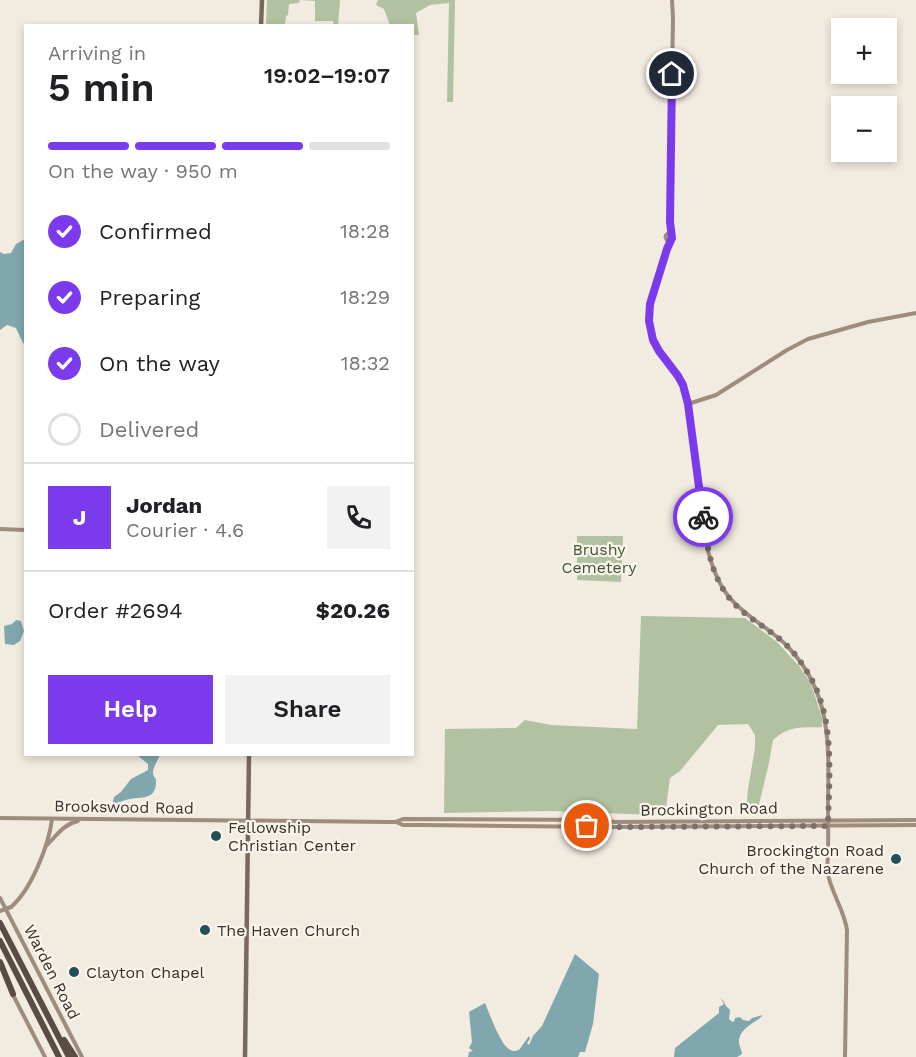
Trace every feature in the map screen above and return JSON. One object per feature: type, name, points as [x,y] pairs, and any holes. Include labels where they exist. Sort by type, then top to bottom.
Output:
[{"type":"highway","points":[[0,923],[69,1057]]},
{"type":"highway","points":[[0,941],[59,1057]]},
{"type":"highway","points":[[0,962],[13,994]]},
{"type":"highway","points":[[45,1008],[75,1057]]},
{"type":"main road","points":[[261,24],[262,0]]},
{"type":"main road","points":[[672,0],[670,222],[669,234],[665,236],[669,240],[650,304],[649,321],[653,340],[683,385],[688,404],[713,571],[727,596],[737,607],[780,639],[794,653],[808,672],[821,700],[828,742],[828,877],[847,930],[845,1057]]},
{"type":"main road","points":[[688,404],[716,395],[808,339],[868,322],[916,313]]},
{"type":"main road","points":[[0,529],[24,530]]},
{"type":"main road","points":[[245,1057],[249,756]]},
{"type":"main road","name":"Brookswood Road","points":[[0,818],[248,821]]},
{"type":"main road","points":[[0,911],[11,907],[20,900],[24,893],[45,847],[52,819]]},
{"type":"main road","points":[[45,847],[65,826],[88,819]]},
{"type":"main road","name":"Brockington Road","points":[[248,821],[615,827],[916,820]]},
{"type":"main road","name":"Brockington Road","points":[[828,823],[916,825]]},
{"type":"main road","name":"Warden Road","points":[[0,898],[82,1057]]},
{"type":"main road","points":[[0,968],[45,1057]]},
{"type":"green space","points":[[267,0],[300,0],[299,3],[289,4],[285,24],[266,24]]},
{"type":"green space","points":[[300,0],[340,0],[338,24],[334,24],[333,21],[315,21],[315,1]]},
{"type":"green space","points":[[378,0],[455,0],[453,102],[447,102],[449,3],[430,5],[416,13],[419,35],[414,35],[414,24],[390,24],[384,9],[376,5]]},
{"type":"green space","name":"Brushy Cemetery","points":[[577,536],[623,536],[621,582],[577,580]]},
{"type":"green space","points":[[641,616],[745,618],[777,642],[810,682],[822,718],[822,727],[790,730],[773,740],[757,813],[746,812],[755,748],[755,735],[748,724],[718,725],[680,771],[670,778],[666,808],[654,815],[551,811],[444,813],[445,729],[516,728],[525,720],[551,725],[637,729]]},
{"type":"water","points":[[24,240],[24,344],[16,328],[7,325],[0,330],[0,252],[11,253],[16,244]]},
{"type":"water","points":[[16,620],[21,621],[24,631],[20,641],[14,645],[5,644],[4,626]]},
{"type":"water","points":[[138,756],[160,756],[153,771],[156,780],[153,793],[112,805],[114,797],[131,779],[148,770],[148,764]]},
{"type":"water","points":[[575,954],[599,974],[593,1024],[585,1052],[580,1052],[578,1057],[468,1057],[469,1052],[473,1051],[469,1048],[472,1042],[469,1012],[485,1003],[502,1042],[510,1050],[519,1050],[529,1036],[527,1043],[529,1045],[542,1026]]},
{"type":"water","points":[[720,997],[730,1010],[729,1019],[731,1021],[734,1022],[735,1018],[740,1017],[749,1021],[763,1015],[746,1028],[740,1036],[742,1054],[737,1057],[674,1057],[675,1048],[719,1013],[719,1007],[724,1004]]},
{"type":"way so far","points":[[587,826],[828,826],[828,742],[824,711],[818,693],[808,672],[787,646],[776,635],[737,607],[727,596],[713,571],[703,517]]},
{"type":"place","name":"Fellowship Christian Center","points":[[216,836]]},
{"type":"place","name":"Brockington Road Church of the Nazarene","points":[[896,859]]},
{"type":"place","name":"The Haven Church","points":[[205,930]]},
{"type":"place","name":"Clayton Chapel","points":[[74,972]]},
{"type":"route","points":[[672,74],[670,222],[672,239],[650,304],[649,321],[653,340],[683,385],[688,404],[703,517]]}]
